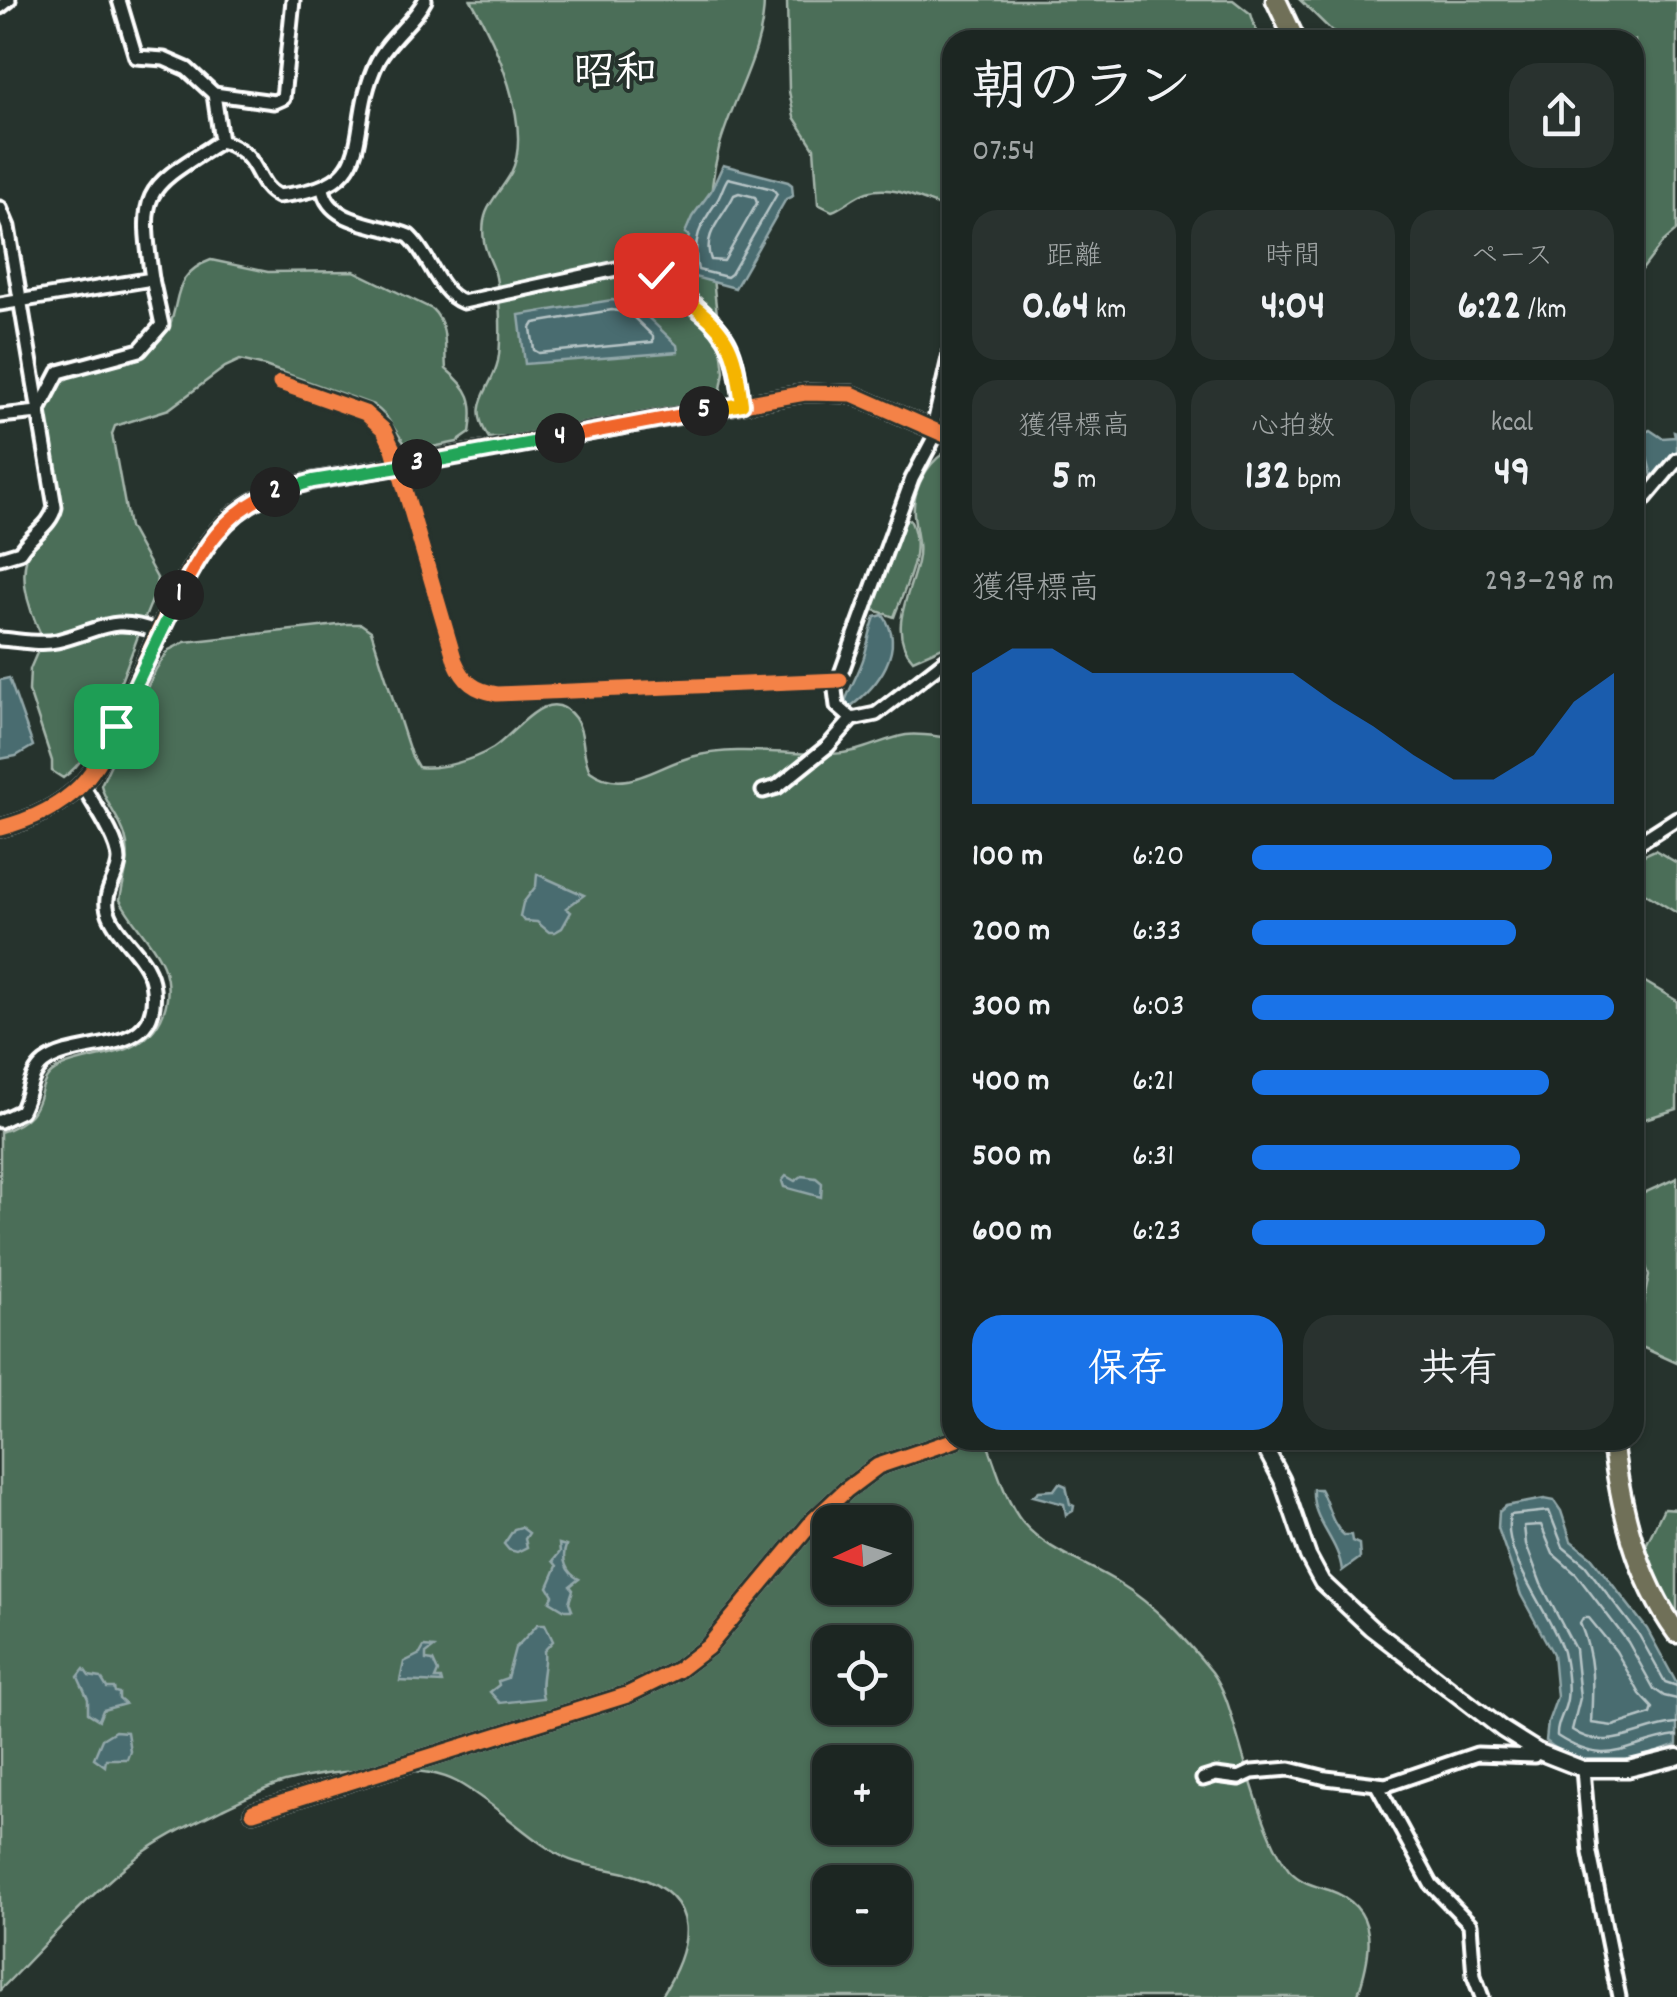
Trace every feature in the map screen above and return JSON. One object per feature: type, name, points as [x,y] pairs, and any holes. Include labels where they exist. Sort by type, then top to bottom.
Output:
[{"type":"main road","points":[[1276,0],[1291,30]]},
{"type":"main road","points":[[1614,1450],[1640,1567],[1649,1590],[1677,1633]]},
{"type":"street","points":[[0,6],[9,0]]},
{"type":"street","points":[[119,0],[136,57],[164,59],[188,69],[214,94],[274,102],[283,98],[293,0]]},
{"type":"street","points":[[221,141],[249,155],[271,192],[278,196],[334,183],[348,170],[377,62],[425,0]]},
{"type":"street","points":[[214,94],[221,141]]},
{"type":"street","points":[[38,412],[59,372],[140,350],[162,325],[144,225],[150,196],[163,180],[221,141]]},
{"type":"street","points":[[323,188],[324,198],[337,212],[409,236],[419,244],[446,290],[463,302],[616,269],[637,269],[656,275],[716,324],[728,340],[735,357],[742,404]]},
{"type":"street","points":[[0,208],[8,227],[55,507],[52,518],[27,540],[20,552],[0,558]]},
{"type":"street","points":[[0,304],[152,279]]},
{"type":"street","points":[[280,384],[364,412],[376,420],[392,449],[454,661],[472,686],[496,694],[840,680]]},
{"type":"street","points":[[0,828],[39,816],[82,784],[98,763],[159,632],[203,550],[216,532],[250,504],[291,486],[805,393],[834,392],[874,402],[942,433]]},
{"type":"street","points":[[852,719],[838,706],[835,690],[912,479],[935,429],[942,394]]},
{"type":"street","points":[[0,416],[38,412]]},
{"type":"street","points":[[1644,499],[1677,460]]},
{"type":"street","points":[[0,639],[54,642],[115,622],[159,632]]},
{"type":"street","points":[[763,791],[777,787],[828,746],[852,719],[876,714],[942,663]]},
{"type":"street","points":[[0,1121],[21,1111],[34,1075],[48,1060],[130,1037],[150,1015],[152,981],[147,967],[109,916],[106,903],[120,864],[118,850],[82,784]]},
{"type":"street","points":[[1644,839],[1677,818]]},
{"type":"street","points":[[252,1812],[627,1695],[662,1680],[708,1647],[814,1520],[846,1490],[878,1466],[942,1444]]},
{"type":"street","points":[[1267,1450],[1322,1582],[1372,1628],[1536,1751],[1583,1768],[1628,1769],[1677,1757]]},
{"type":"street","points":[[1203,1778],[1239,1778],[1252,1772],[1290,1769],[1386,1785],[1477,1754],[1523,1758],[1534,1756],[1536,1751]]},
{"type":"street","points":[[1583,1768],[1590,1853],[1618,1997]]},
{"type":"street","points":[[1377,1784],[1431,1884],[1470,1924],[1470,1952],[1482,1997]]},
{"type":"green space","points":[[471,0],[764,0],[759,38],[719,148],[713,176],[710,231],[724,372],[721,389],[662,412],[489,438],[482,426],[480,407],[498,361],[500,319],[496,277],[483,230],[490,204],[511,173],[518,133],[509,85]]},
{"type":"green space","points":[[787,0],[1233,0],[1251,14],[1256,30],[942,30],[942,207],[889,190],[862,194],[832,211],[818,204],[814,148],[794,117],[789,91]]},
{"type":"green space","points":[[1300,0],[1677,0],[1677,230],[1644,267],[1644,30],[1331,30]]},
{"type":"green space","points":[[211,260],[268,272],[354,271],[432,309],[443,329],[446,369],[469,396],[470,433],[457,442],[413,451],[373,405],[240,360],[169,409],[115,426],[112,434],[129,527],[157,578],[155,594],[105,720],[78,764],[63,778],[52,771],[29,691],[30,669],[43,639],[28,601],[24,574],[30,549],[54,519],[61,501],[44,445],[49,404],[57,388],[79,372],[136,356],[160,340],[168,329],[181,285],[196,267]]},
{"type":"green space","points":[[942,455],[942,647],[913,660],[901,637],[901,624],[918,555],[915,496],[931,464]]},
{"type":"green space","points":[[898,516],[910,520],[916,544],[912,568],[894,617],[866,607]]},
{"type":"green space","points":[[361,624],[371,631],[411,755],[418,767],[427,768],[493,748],[532,714],[554,705],[565,708],[575,718],[590,771],[615,781],[640,777],[709,753],[831,754],[906,735],[942,737],[942,1450],[990,1450],[1006,1494],[1033,1533],[1145,1602],[1212,1672],[1226,1699],[1257,1802],[1289,1870],[1308,1883],[1346,1898],[1365,1920],[1368,1949],[1357,1997],[661,1997],[685,1943],[682,1911],[673,1898],[636,1876],[563,1857],[457,1782],[397,1770],[324,1774],[285,1782],[178,1831],[100,1888],[0,1990],[0,1132],[28,1117],[50,1074],[139,1043],[164,1012],[168,986],[160,959],[120,900],[127,844],[101,785],[156,669],[169,650],[185,642]]},
{"type":"green space","points":[[1655,850],[1677,863],[1677,913],[1644,893],[1644,855]]},
{"type":"green space","points":[[1644,981],[1677,1001],[1677,1109],[1644,1119]]},
{"type":"green space","points":[[1677,1178],[1677,1363],[1644,1348],[1644,1300],[1649,1275],[1644,1260],[1644,1193]]},
{"type":"green space","points":[[1664,1508],[1677,1509],[1677,1614],[1658,1584],[1646,1545]]},
{"type":"water","points":[[723,165],[792,185],[793,196],[786,199],[735,288],[687,275],[685,248],[689,236],[685,233]]},
{"type":"water","points":[[612,300],[634,304],[677,345],[678,352],[525,364],[519,315]]},
{"type":"water","points":[[1650,430],[1662,438],[1675,437],[1674,432],[1677,433],[1677,456],[1653,480],[1644,446],[1644,433]]},
{"type":"water","points":[[883,615],[892,641],[886,666],[870,689],[850,707],[845,702],[862,663],[875,617]]},
{"type":"water","points":[[9,678],[33,746],[16,756],[0,759],[0,680]]},
{"type":"water","points":[[537,874],[584,895],[566,908],[571,912],[555,932],[520,916],[523,903],[536,886]]},
{"type":"water","points":[[786,1176],[795,1181],[802,1176],[816,1178],[822,1183],[821,1197],[784,1187],[782,1181]]},
{"type":"water","points":[[1059,1483],[1066,1486],[1074,1506],[1066,1515],[1064,1504],[1033,1496],[1039,1491],[1054,1490]]},
{"type":"water","points":[[1313,1489],[1320,1489],[1339,1530],[1359,1544],[1360,1558],[1342,1571],[1316,1511]]},
{"type":"water","points":[[1544,1499],[1554,1501],[1571,1541],[1591,1557],[1647,1629],[1677,1684],[1677,1745],[1627,1760],[1593,1762],[1561,1752],[1546,1741],[1557,1697],[1553,1654],[1521,1595],[1498,1528],[1499,1512],[1506,1506]]},
{"type":"water","points":[[521,1527],[529,1533],[525,1539],[527,1547],[517,1552],[509,1550],[504,1544],[514,1529]]},
{"type":"water","points":[[559,1544],[566,1546],[566,1565],[579,1579],[570,1586],[572,1610],[550,1601],[553,1595],[548,1587],[557,1566],[553,1561],[560,1552]]},
{"type":"water","points":[[538,1624],[545,1624],[553,1641],[544,1651],[543,1698],[500,1703],[490,1692],[499,1685],[498,1681],[507,1678],[515,1648]]},
{"type":"water","points":[[424,1647],[434,1648],[426,1654],[426,1660],[433,1661],[438,1672],[435,1679],[442,1683],[400,1681],[404,1662],[420,1654]]},
{"type":"water","points":[[84,1669],[89,1676],[101,1678],[107,1688],[114,1688],[125,1704],[103,1710],[99,1720],[88,1713],[88,1699],[78,1677]]},
{"type":"water","points":[[115,1731],[127,1732],[130,1751],[127,1759],[106,1759],[105,1766],[94,1758],[102,1739]]},
{"type":"cycle path","points":[[280,383],[365,413],[384,430],[393,449],[455,661],[466,680],[476,687],[497,694],[840,680]]},
{"type":"cycle path","points":[[0,828],[53,807],[87,778],[109,742],[169,609],[198,556],[230,518],[269,494],[313,481],[805,393],[852,394],[942,434]]},
{"type":"cycle path","points":[[253,1812],[627,1695],[678,1670],[708,1647],[814,1520],[846,1490],[878,1466],[942,1444]]},
{"type":"district","name":"昭和","points":[[615,70]]},
{"type":"route","points":[[116,726],[159,632],[203,550],[231,517],[268,494],[313,481],[742,404],[735,357],[728,340],[716,324],[656,275]]}]
